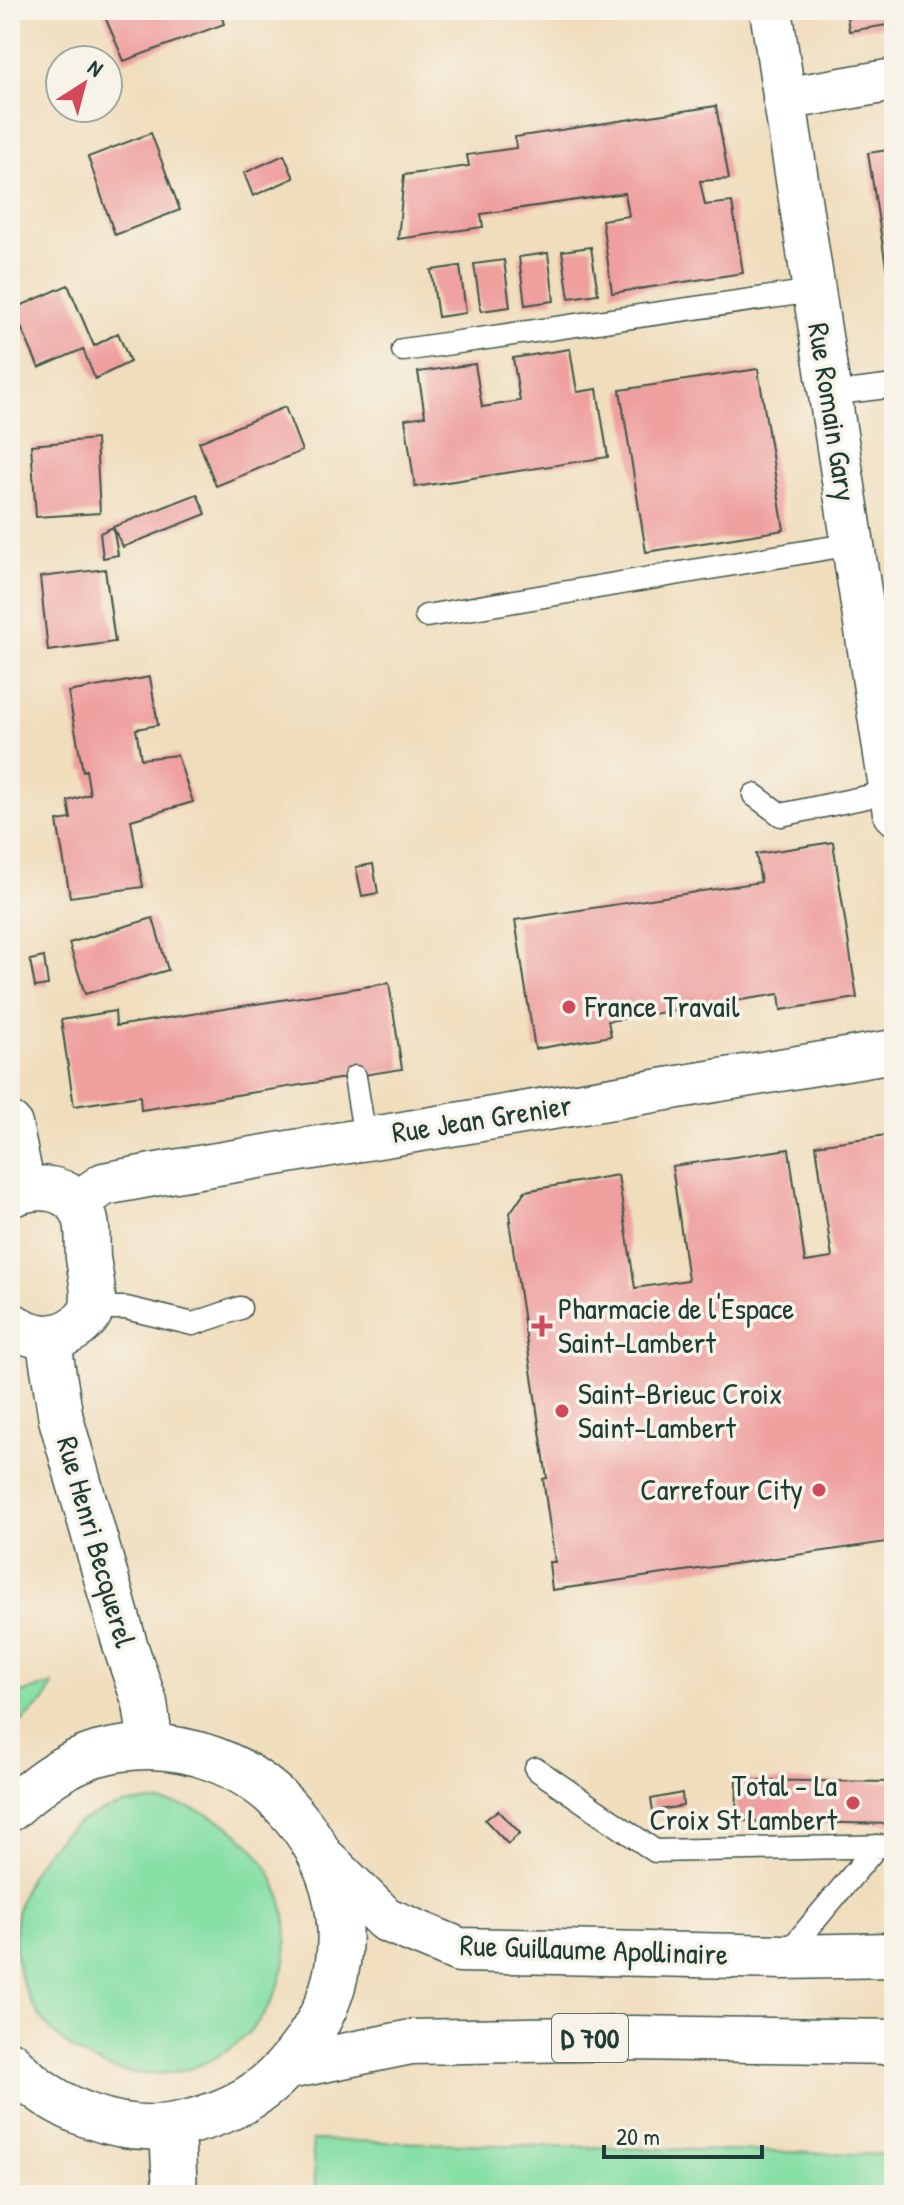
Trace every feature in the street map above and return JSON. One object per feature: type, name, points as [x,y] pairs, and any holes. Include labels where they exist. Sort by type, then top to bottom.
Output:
[{"type":"main road","points":[[10,1125],[17,1192],[39,1187],[52,1189],[76,1203],[85,1216],[92,1308],[83,1322],[70,1332],[29,1330]]},
{"type":"main road","name":"Rue Henri Becquerel","points":[[29,1330],[61,1419],[126,1648],[145,1703],[151,1746]]},
{"type":"main road","points":[[10,1809],[45,1778],[96,1755],[151,1746],[205,1755],[253,1777],[294,1813],[323,1858],[339,1912],[337,1968],[321,2021],[289,2067],[255,2096],[216,2116],[172,2126],[120,2125],[71,2110],[28,2083],[10,2063]]},
{"type":"main road","name":"Rue Guillaume Apollinaire","points":[[323,1858],[385,1919],[459,1950],[784,1957],[894,1955]]},
{"type":"main road","name":"D 700","points":[[289,2067],[411,2042],[631,2038],[894,2042]]},
{"type":"main road","points":[[172,2126],[175,2195]]},
{"type":"street","name":"Rue Romain Gary","points":[[771,10],[852,544],[886,706],[892,803]]},
{"type":"street","points":[[784,99],[894,80]]},
{"type":"street","name":"Rue Jean Grenier","points":[[76,1203],[104,1184],[894,1051]]},
{"type":"lane","points":[[403,350],[813,291]]},
{"type":"lane","points":[[830,394],[894,386]]},
{"type":"lane","points":[[426,616],[852,544]]},
{"type":"lane","points":[[754,795],[781,815],[892,803]]},
{"type":"lane","points":[[355,1077],[365,1138]]},
{"type":"lane","points":[[92,1308],[126,1308],[193,1324],[240,1308]]},
{"type":"lane","points":[[536,1769],[655,1851],[886,1846]]},
{"type":"lane","points":[[784,1957],[886,1846]]},
{"type":"green space","points":[[53,1684],[45,1701],[10,1732],[10,1696]]},
{"type":"green space","points":[[151,1802],[190,1808],[215,1818],[247,1842],[264,1863],[276,1886],[284,1912],[287,1938],[281,1977],[271,2002],[247,2034],[226,2051],[203,2063],[177,2071],[151,2074],[112,2068],[87,2058],[55,2034],[38,2013],[26,1990],[18,1964],[15,1938],[21,1899],[31,1874],[55,1842],[76,1825],[99,1813],[125,1805]]},
{"type":"green space","points":[[312,2140],[894,2155],[894,2195],[316,2195]]},
{"type":"building","points":[[102,10],[233,10],[221,15],[224,24],[124,61],[124,44],[117,44]]},
{"type":"building","points":[[846,10],[894,10],[894,24],[849,31]]},
{"type":"building","points":[[716,106],[729,179],[700,181],[705,205],[732,202],[743,273],[612,293],[602,220],[629,216],[625,193],[481,214],[483,227],[398,239],[404,175],[469,166],[467,155],[516,148],[515,137]]},
{"type":"building","points":[[151,133],[180,210],[115,235],[88,157]]},
{"type":"building","points":[[894,149],[894,304],[892,304],[868,153]]},
{"type":"building","points":[[284,155],[294,178],[253,196],[244,173]]},
{"type":"building","points":[[591,247],[598,294],[569,298],[562,251]]},
{"type":"building","points":[[548,253],[554,301],[525,305],[519,257]]},
{"type":"building","points":[[504,260],[510,307],[481,311],[474,264]]},
{"type":"building","points":[[460,266],[466,313],[438,317],[431,270]]},
{"type":"building","points":[[68,285],[94,346],[118,333],[130,362],[95,379],[83,349],[39,368],[13,309]]},
{"type":"building","points":[[570,349],[577,392],[597,389],[608,457],[415,487],[405,419],[425,416],[418,372],[475,364],[482,407],[520,401],[513,358]]},
{"type":"building","points":[[758,369],[784,530],[646,552],[620,390]]},
{"type":"building","points":[[285,407],[302,451],[216,486],[199,442]]},
{"type":"building","points":[[96,439],[100,513],[36,517],[31,445]]},
{"type":"building","points":[[197,494],[206,514],[123,547],[113,527]]},
{"type":"building","points":[[113,527],[118,555],[103,558],[100,533]]},
{"type":"building","points":[[105,569],[115,642],[48,651],[40,577]]},
{"type":"building","points":[[150,677],[158,725],[136,729],[141,759],[177,755],[193,802],[131,820],[143,887],[70,897],[57,821],[71,819],[68,801],[90,794],[68,692]]},
{"type":"building","points":[[833,842],[857,998],[781,1010],[779,994],[608,1021],[611,1036],[535,1049],[515,920],[761,882],[756,854]]},
{"type":"building","points":[[373,864],[378,893],[362,896],[356,867]]},
{"type":"building","points":[[153,918],[168,970],[85,994],[69,943]]},
{"type":"building","points":[[44,957],[48,985],[35,987],[30,960]]},
{"type":"building","points":[[389,983],[402,1069],[141,1110],[140,1096],[74,1106],[61,1020],[115,1011],[116,1026]]},
{"type":"building","points":[[894,1134],[894,1541],[552,1590],[549,1562],[555,1562],[543,1479],[547,1478],[509,1221],[510,1213],[525,1191],[618,1175],[635,1288],[688,1280],[672,1166],[789,1149],[805,1262],[832,1258],[816,1145]]},
{"type":"building","points":[[737,1780],[894,1782],[894,1824],[736,1821]]},
{"type":"building","points":[[682,1793],[683,1806],[653,1811],[651,1799]]},
{"type":"building","points":[[498,1810],[520,1833],[508,1844],[485,1820]]},
{"type":"place","name":"France Travail","points":[[569,1007]]},
{"type":"place","name":"Pharmacie de l'Espace Saint-Lambert","points":[[542,1326]]},
{"type":"place","name":"Saint-Brieuc Croix Saint-Lambert","points":[[562,1411]]},
{"type":"place","name":"Carrefour City","points":[[819,1490]]},
{"type":"place","name":"Total - La Croix St Lambert","points":[[853,1803]]}]
